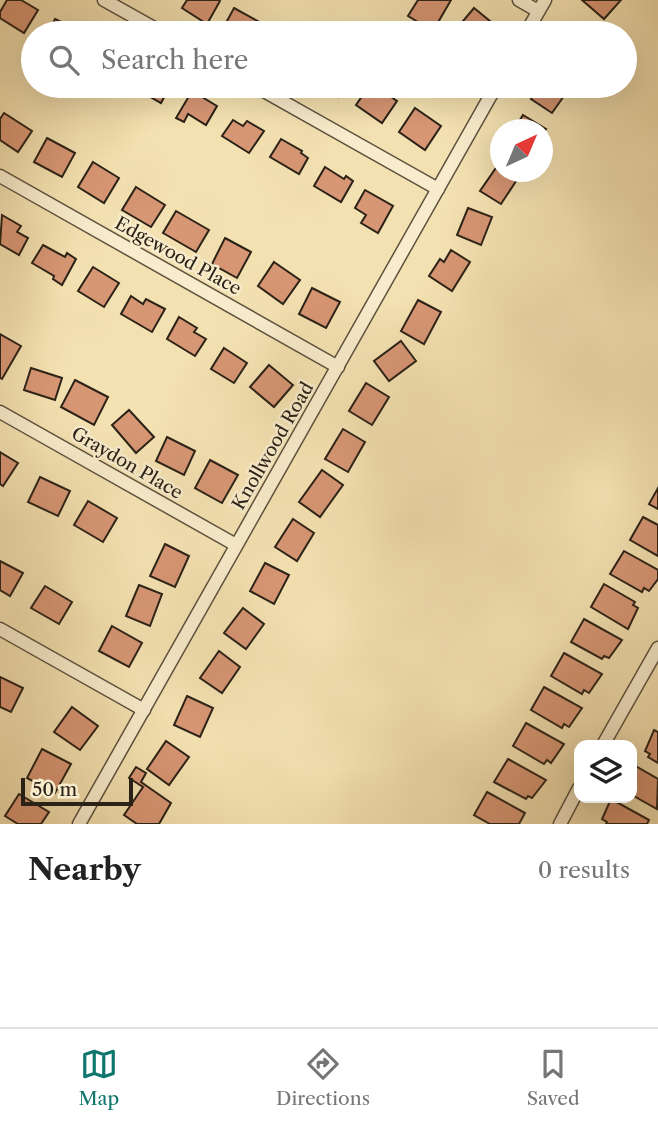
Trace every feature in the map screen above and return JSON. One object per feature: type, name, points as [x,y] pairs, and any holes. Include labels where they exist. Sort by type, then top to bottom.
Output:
[{"type":"street","points":[[104,0],[142,21]]},
{"type":"street","points":[[519,0],[541,6]]},
{"type":"street","points":[[276,98],[438,189]]},
{"type":"street","name":"Knollwood Road","points":[[79,824],[489,98]]},
{"type":"street","name":"Edgewood Place","points":[[0,176],[338,367]]},
{"type":"street","name":"Graydon Place","points":[[0,412],[236,545]]},
{"type":"street","points":[[0,629],[144,710]]},
{"type":"street","points":[[606,740],[658,648]]},
{"type":"street","points":[[559,824],[574,797]]},
{"type":"building","points":[[7,0],[21,0],[38,10],[31,21],[21,21],[21,31],[0,18],[0,12]]},
{"type":"building","points":[[187,0],[220,1],[209,21],[202,21],[182,8]]},
{"type":"building","points":[[418,0],[451,0],[439,21],[416,21],[408,16]]},
{"type":"building","points":[[582,0],[621,0],[604,19]]},
{"type":"building","points":[[234,8],[258,21],[227,21]]},
{"type":"building","points":[[474,8],[490,21],[463,21]]},
{"type":"building","points":[[188,98],[204,98],[217,106],[206,125],[188,114],[184,122],[176,118]]},
{"type":"building","points":[[361,98],[393,98],[397,101],[382,123],[356,105]]},
{"type":"building","points":[[532,98],[563,98],[552,113]]},
{"type":"building","points":[[415,108],[441,126],[425,150],[399,132]]},
{"type":"building","points":[[4,113],[32,131],[18,152],[0,140],[0,119]]},
{"type":"building","points":[[233,120],[243,126],[247,121],[264,131],[249,153],[222,136]]},
{"type":"building","points":[[47,138],[75,153],[62,177],[34,162]]},
{"type":"building","points":[[281,139],[302,151],[308,158],[299,174],[270,157]]},
{"type":"building","points":[[93,162],[119,178],[104,203],[78,187]]},
{"type":"building","points":[[325,167],[344,179],[346,176],[353,181],[341,202],[314,186]]},
{"type":"building","points":[[490,176],[490,182],[515,182],[501,204],[480,191]]},
{"type":"building","points":[[136,187],[165,205],[151,227],[122,210]]},
{"type":"building","points":[[365,190],[393,206],[378,233],[361,223],[366,215],[355,208]]},
{"type":"building","points":[[468,208],[492,217],[481,245],[457,235]]},
{"type":"building","points":[[176,211],[209,230],[196,252],[163,233]]},
{"type":"building","points":[[2,215],[21,226],[17,232],[28,238],[19,255],[0,244]]},
{"type":"building","points":[[225,238],[251,252],[237,278],[212,264]]},
{"type":"building","points":[[43,245],[65,257],[67,253],[76,259],[62,285],[53,279],[54,276],[32,263]]},
{"type":"building","points":[[451,250],[470,262],[452,291],[429,276],[440,259],[444,262]]},
{"type":"building","points":[[274,262],[300,280],[283,304],[258,286]]},
{"type":"building","points":[[93,267],[119,283],[104,307],[78,291]]},
{"type":"building","points":[[312,288],[340,302],[326,328],[299,314]]},
{"type":"building","points":[[131,296],[143,304],[146,299],[165,309],[152,332],[121,314]]},
{"type":"building","points":[[418,300],[441,312],[424,344],[401,331]]},
{"type":"building","points":[[179,317],[197,328],[194,332],[206,339],[195,356],[167,339]]},
{"type":"building","points":[[0,334],[21,346],[2,379],[0,378]]},
{"type":"building","points":[[401,341],[416,361],[389,381],[374,361]]},
{"type":"building","points":[[224,348],[247,363],[234,383],[211,369]]},
{"type":"building","points":[[269,365],[293,385],[274,407],[250,387]]},
{"type":"building","points":[[31,368],[62,378],[55,400],[24,390]]},
{"type":"building","points":[[75,380],[108,397],[94,425],[61,407]]},
{"type":"building","points":[[366,383],[389,397],[372,425],[349,411]]},
{"type":"building","points":[[129,410],[154,437],[136,453],[112,425]]},
{"type":"building","points":[[343,429],[365,442],[348,472],[325,459]]},
{"type":"building","points":[[167,437],[195,451],[184,475],[156,461]]},
{"type":"building","points":[[0,452],[18,463],[3,486],[0,484]]},
{"type":"building","points":[[210,460],[238,475],[222,503],[195,488]]},
{"type":"building","points":[[322,470],[343,485],[320,517],[299,502]]},
{"type":"building","points":[[40,477],[70,491],[58,516],[28,502]]},
{"type":"building","points":[[658,488],[658,509],[649,504]]},
{"type":"building","points":[[88,501],[117,518],[103,542],[74,525]]},
{"type":"building","points":[[643,517],[658,525],[658,556],[630,540]]},
{"type":"building","points":[[293,519],[314,533],[297,561],[275,547]]},
{"type":"building","points":[[165,544],[189,556],[175,587],[150,576]]},
{"type":"building","points":[[624,551],[658,570],[658,579],[649,591],[644,588],[642,592],[610,574]]},
{"type":"building","points":[[0,561],[23,573],[10,596],[0,590]]},
{"type":"building","points":[[265,563],[289,575],[274,604],[250,591]]},
{"type":"building","points":[[604,584],[635,602],[633,605],[638,608],[628,629],[591,607]]},
{"type":"building","points":[[139,585],[162,594],[150,626],[126,616]]},
{"type":"building","points":[[45,586],[72,602],[59,624],[31,608]]},
{"type":"building","points":[[243,608],[264,624],[246,649],[224,633]]},
{"type":"building","points":[[584,619],[622,640],[609,658],[604,656],[602,659],[571,642]]},
{"type":"building","points":[[112,626],[142,643],[129,667],[99,651]]},
{"type":"building","points":[[219,651],[240,667],[222,693],[200,678]]},
{"type":"building","points":[[564,653],[602,674],[589,693],[584,690],[582,694],[551,676]]},
{"type":"building","points":[[0,677],[23,688],[11,712],[0,707]]},
{"type":"building","points":[[544,687],[582,708],[569,727],[564,724],[562,728],[531,710]]},
{"type":"building","points":[[187,696],[213,708],[200,737],[174,725]]},
{"type":"building","points":[[72,707],[98,726],[80,750],[54,732]]},
{"type":"building","points":[[526,723],[564,744],[551,763],[547,760],[544,764],[513,746]]},
{"type":"building","points":[[654,730],[658,732],[658,763],[648,757],[650,754],[645,751]]},
{"type":"building","points":[[166,741],[189,757],[169,785],[147,769]]},
{"type":"building","points":[[42,749],[71,764],[55,793],[27,778]]},
{"type":"building","points":[[508,759],[546,780],[532,798],[528,796],[526,799],[494,782]]},
{"type":"building","points":[[136,767],[146,773],[141,782],[171,803],[159,824],[137,824],[124,815],[143,787],[129,778]]},
{"type":"building","points":[[637,767],[658,779],[657,809],[637,798]]},
{"type":"building","points":[[487,792],[525,813],[519,824],[490,824],[474,815]]},
{"type":"building","points":[[19,794],[49,812],[41,824],[18,824],[5,816]]},
{"type":"building","points":[[609,803],[618,803],[649,820],[647,824],[606,824],[602,819]]}]
